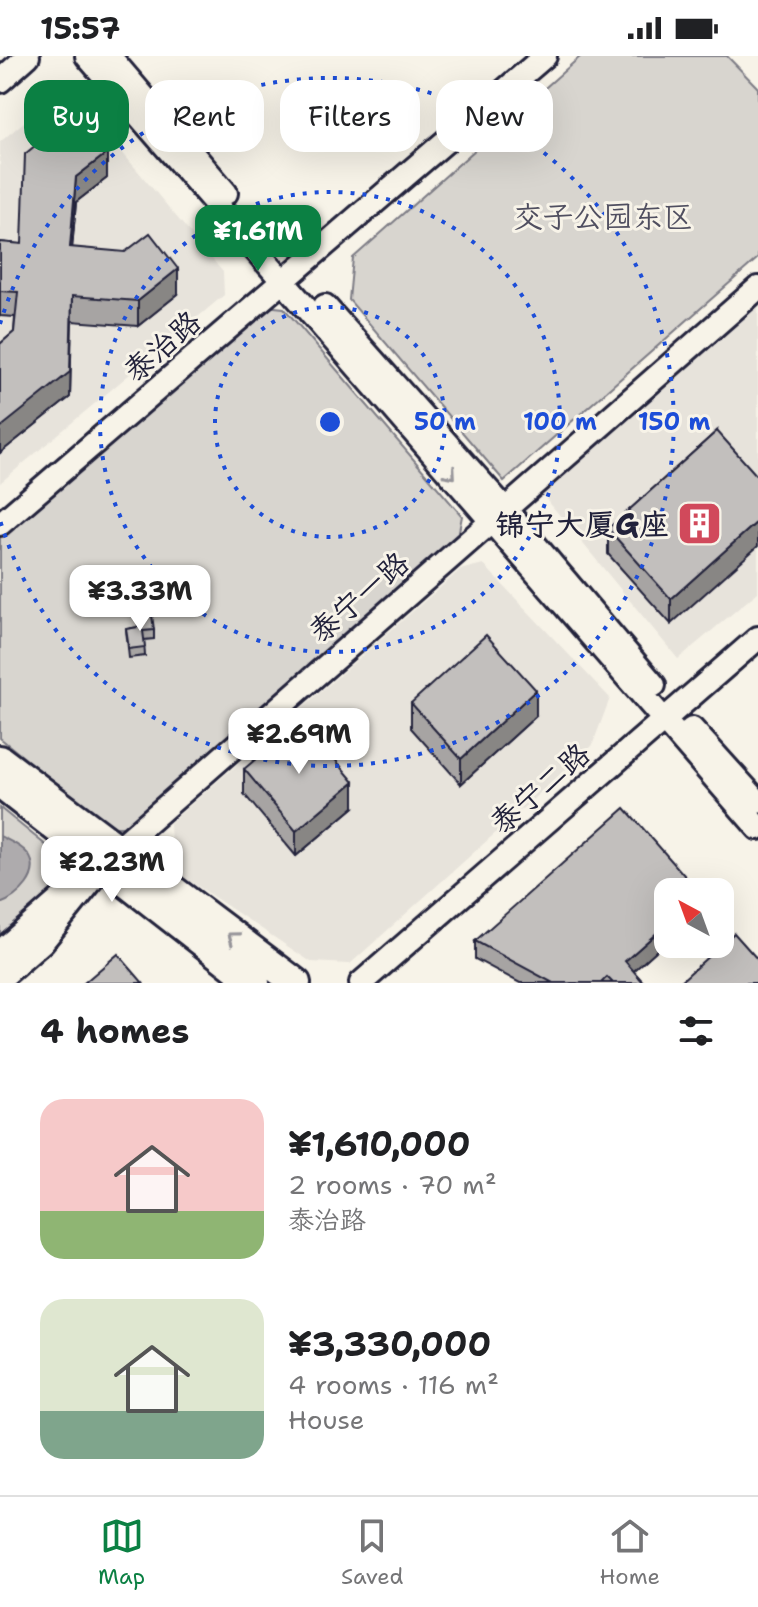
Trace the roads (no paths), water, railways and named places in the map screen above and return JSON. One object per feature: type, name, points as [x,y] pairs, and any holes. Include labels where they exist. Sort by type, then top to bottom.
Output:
[{"type":"main road","points":[[0,760],[255,983]]},
{"type":"main road","points":[[0,784],[296,983]]},
{"type":"main road","points":[[0,975],[40,940],[110,856]]},
{"type":"street","points":[[0,81],[28,56]]},
{"type":"street","points":[[87,56],[289,277],[498,515],[670,715],[758,828]]},
{"type":"street","points":[[109,56],[289,277]]},
{"type":"street","name":"泰治路","points":[[0,524],[545,56]]},
{"type":"street","name":"泰宁一路","points":[[0,952],[758,288]]},
{"type":"street","name":"泰宁二路","points":[[361,983],[758,638]]},
{"type":"street","points":[[670,715],[758,802]]},
{"type":"place","name":"锦宁大厦G座","points":[[700,524]]},
{"type":"park label","name":"交子公园东区","points":[[603,216]]}]
